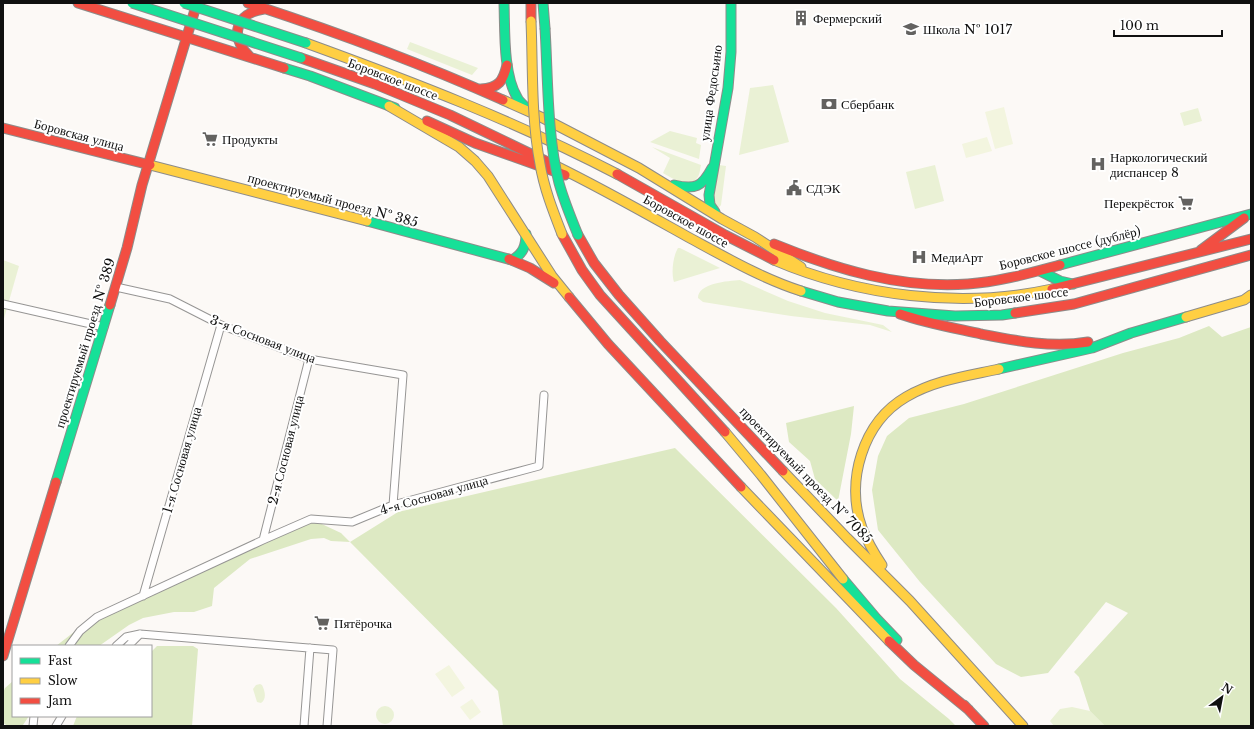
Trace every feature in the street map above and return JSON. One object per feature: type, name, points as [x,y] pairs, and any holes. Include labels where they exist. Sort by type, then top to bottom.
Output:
[{"type":"main road","points":[[78,3],[310,76],[389,106],[475,143],[551,169],[623,200]]},
{"type":"main road","name":"Боровское шоссе","points":[[132,3],[301,58],[375,84],[450,115],[525,150],[623,200],[725,258],[777,282],[821,298],[888,311],[955,316],[997,316],[1074,304],[1251,254]]},
{"type":"main road","points":[[124,17],[139,14],[149,3]]},
{"type":"main road","name":"Боровское шоссе","points":[[184,3],[306,43],[459,100],[534,133],[633,183],[753,250],[788,266],[826,279],[891,292],[954,298],[992,298],[1012,296],[1073,284],[1251,238]]},
{"type":"main road","name":"проектируемый проезд № 389","points":[[3,656],[116,287],[142,185],[197,3]]},
{"type":"main road","points":[[248,3],[329,30],[480,89],[528,110],[590,141],[755,237],[809,272],[826,279]]},
{"type":"main road","points":[[504,3],[507,63],[510,82],[517,98],[528,110]]},
{"type":"main road","points":[[531,3],[535,127],[538,156],[550,206],[576,262],[596,290],[741,449],[857,596],[888,631],[984,726]]},
{"type":"main road","name":"проектируемый проезд № 7085","points":[[543,3],[551,131],[559,183],[578,235],[594,263],[619,295],[655,335],[847,538],[910,601],[1023,726]]},
{"type":"main road","name":"улица Федосьино","points":[[722,219],[710,208],[709,203],[714,163],[730,74],[732,39],[731,3]]},
{"type":"main road","points":[[255,59],[246,54],[239,45],[237,40],[237,29],[242,19],[249,12],[260,9],[270,10]]},
{"type":"main road","points":[[480,89],[489,89],[500,83],[507,63]]},
{"type":"main road","points":[[389,106],[459,147],[475,161],[488,176],[552,276],[608,344],[699,443],[874,627],[914,665],[969,710]]},
{"type":"main road","name":"Боровская улица","points":[[3,128],[148,165]]},
{"type":"main road","points":[[662,182],[682,188],[693,188],[702,183],[714,163]]},
{"type":"main road","name":"проектируемый проезд № 385","points":[[148,165],[510,259],[545,276],[567,294]]},
{"type":"main road","points":[[1198,252],[1215,241],[1236,223],[1251,214]]},
{"type":"main road","name":"Боровское шоссе (дублёр)","points":[[755,237],[822,262],[863,274],[905,281],[939,284],[968,284],[1040,271],[1251,214]]},
{"type":"main road","points":[[510,259],[519,257],[523,254],[526,234]]},
{"type":"main road","points":[[1040,271],[1056,280],[1073,284]]},
{"type":"main road","points":[[910,601],[874,556],[863,535],[856,511],[854,492],[857,469],[864,446],[875,425],[891,408],[912,393],[936,383],[1092,348],[1131,333],[1249,298]]},
{"type":"main road","points":[[888,311],[924,322],[1028,342],[1054,345],[1077,344],[1131,333]]},
{"type":"street","name":"3-я Сосновая улица","points":[[116,287],[170,299],[221,325],[309,359],[404,375],[393,505]]},
{"type":"street","points":[[3,304],[104,327]]},
{"type":"street","name":"1-я Сосновая улица","points":[[143,596],[221,325]]},
{"type":"street","name":"2-я Сосновая улица","points":[[263,540],[309,359]]},
{"type":"street","name":"4-я Сосновая улица","points":[[70,645],[80,631],[97,617],[311,519],[352,522],[393,505],[538,466],[544,395]]},
{"type":"street","points":[[129,645],[140,634]]},
{"type":"street","points":[[117,645],[126,637],[140,634],[333,650],[327,726]]},
{"type":"street","points":[[304,726],[310,648]]},
{"type":"street","points":[[56,726],[61,717]]},
{"type":"green space","points":[[410,42],[478,68],[472,75],[407,49]]},
{"type":"green space","points":[[773,85],[789,142],[739,155],[750,88]]},
{"type":"green space","points":[[1004,107],[1013,144],[995,149],[985,112]]},
{"type":"green space","points":[[1198,108],[1202,121],[1184,126],[1180,113]]},
{"type":"green space","points":[[670,131],[697,138],[696,143],[701,145],[699,159],[650,142]]},
{"type":"green space","points":[[987,137],[992,151],[966,158],[962,144]]},
{"type":"green space","points":[[652,147],[701,165],[698,177],[690,183],[685,183],[663,173],[670,158]]},
{"type":"green space","points":[[719,165],[726,166],[721,205],[718,209],[713,201]]},
{"type":"green space","points":[[935,165],[944,201],[915,209],[906,172]]},
{"type":"green space","points":[[678,248],[720,268],[674,282],[673,265]]},
{"type":"green space","points":[[3,260],[19,266],[3,322]]},
{"type":"green space","points":[[740,280],[788,301],[825,313],[883,325],[892,332],[870,325],[791,316],[703,302],[698,298],[699,293],[708,286],[721,282]]},
{"type":"green space","points":[[1209,326],[1222,337],[1251,327],[1251,726],[1105,726],[1090,711],[1079,677],[1074,672],[1128,613],[1106,602],[1048,673],[1021,677],[996,664],[920,582],[878,530],[872,490],[878,456],[887,436],[909,418],[964,404],[1123,353],[1179,338]]},
{"type":"green space","points":[[854,406],[851,434],[838,501],[815,479],[810,461],[789,442],[786,423]]},
{"type":"green space","points":[[675,448],[836,608],[900,679],[956,726],[503,726],[498,691],[350,542],[398,512]]},
{"type":"green space","points":[[311,519],[341,533],[350,542],[331,541],[324,538],[311,539],[250,559],[214,588],[212,606],[194,612],[174,612],[143,618],[129,625],[100,645],[57,645],[74,632],[254,543]]},
{"type":"green space","points":[[157,646],[193,646],[198,649],[192,726],[73,726],[77,717],[152,717],[152,651]]},
{"type":"green space","points":[[449,665],[465,688],[452,697],[435,674]]},
{"type":"green space","points":[[12,682],[12,717],[28,717],[23,725],[8,726],[3,723],[3,693],[5,688]]},
{"type":"green space","points":[[260,684],[265,692],[264,699],[261,703],[257,702],[253,689],[256,685]]},
{"type":"green space","points":[[472,699],[481,712],[470,720],[460,707]]},
{"type":"green space","points":[[385,706],[391,709],[394,715],[391,721],[385,724],[379,721],[376,715],[379,709]]},
{"type":"green space","points":[[1072,707],[1090,711],[1105,726],[1054,726],[1050,721],[1060,709]]},
{"type":"traffic: fast","points":[[132,3],[301,58]]},
{"type":"traffic: fast","points":[[184,3],[306,43]]},
{"type":"traffic: fast","points":[[504,3],[505,39],[509,76],[512,87],[518,99],[527,109]]},
{"type":"traffic: fast","points":[[543,3],[545,28]]},
{"type":"traffic: fast","points":[[715,212],[710,205],[709,195],[728,88],[731,52],[731,3]]},
{"type":"traffic: fast","points":[[545,28],[550,126],[555,165],[563,196],[578,235]]},
{"type":"traffic: fast","points":[[284,68],[310,76],[395,108]]},
{"type":"traffic: fast","points":[[674,185],[687,187],[697,186],[705,179],[712,168]]},
{"type":"traffic: fast","points":[[1060,265],[1251,214]]},
{"type":"traffic: fast","points":[[367,221],[512,260],[519,255],[523,249],[526,234]]},
{"type":"traffic: fast","points":[[1040,271],[1060,281],[1073,284]]},
{"type":"traffic: fast","points":[[801,291],[838,302],[888,311],[955,316],[1002,315],[1015,313]]},
{"type":"traffic: fast","points":[[56,482],[110,305]]},
{"type":"traffic: fast","points":[[999,369],[1092,348],[1131,333],[1186,317]]},
{"type":"traffic: fast","points":[[843,579],[897,640]]},
{"type":"traffic: slow","points":[[531,21],[533,92],[537,146],[546,191],[562,234]]},
{"type":"traffic: slow","points":[[306,43],[463,103],[540,137],[617,174]]},
{"type":"traffic: slow","points":[[503,100],[541,117],[639,168],[722,219],[755,237],[801,267]]},
{"type":"traffic: slow","points":[[389,106],[459,147],[475,161],[488,176],[552,276],[569,297]]},
{"type":"traffic: slow","points":[[150,165],[367,221]]},
{"type":"traffic: slow","points":[[556,166],[743,267],[801,291]]},
{"type":"traffic: slow","points":[[774,260],[840,283],[910,296],[982,298],[1017,295],[1052,289]]},
{"type":"traffic: slow","points":[[1186,317],[1244,300],[1251,295]]},
{"type":"traffic: slow","points":[[882,565],[864,533],[857,510],[857,472],[869,437],[879,421],[891,408],[917,391],[951,379],[999,369]]},
{"type":"traffic: slow","points":[[725,432],[843,579]]},
{"type":"traffic: slow","points":[[783,471],[910,601],[1023,726]]},
{"type":"traffic: slow","points":[[741,487],[889,641]]},
{"type":"traffic: jam","points":[[78,3],[284,68]]},
{"type":"traffic: jam","points":[[110,305],[127,248],[142,185],[197,3]]},
{"type":"traffic: jam","points":[[248,3],[377,48],[503,100]]},
{"type":"traffic: jam","points":[[531,3],[531,21]]},
{"type":"traffic: jam","points":[[249,56],[239,41],[238,26],[247,15],[254,11],[264,9]]},
{"type":"traffic: jam","points":[[301,58],[375,84],[450,115],[556,166]]},
{"type":"traffic: jam","points":[[481,89],[492,87],[499,83],[504,75],[507,65]]},
{"type":"traffic: jam","points":[[427,121],[475,143],[565,175]]},
{"type":"traffic: jam","points":[[3,128],[150,165]]},
{"type":"traffic: jam","points":[[617,174],[725,235],[774,260]]},
{"type":"traffic: jam","points":[[1201,250],[1244,218]]},
{"type":"traffic: jam","points":[[562,234],[582,270],[600,295],[725,432]]},
{"type":"traffic: jam","points":[[578,235],[594,263],[619,295],[660,341],[783,471]]},
{"type":"traffic: jam","points":[[1052,289],[1251,239]]},
{"type":"traffic: jam","points":[[774,244],[821,262],[869,275],[893,280],[943,285],[980,283],[1014,277],[1060,265]]},
{"type":"traffic: jam","points":[[1015,313],[1074,304],[1251,255]]},
{"type":"traffic: jam","points":[[509,259],[530,268],[554,283]]},
{"type":"traffic: jam","points":[[569,297],[608,344],[741,487]]},
{"type":"traffic: jam","points":[[900,314],[981,334],[1034,343],[1075,344],[1088,342]]},
{"type":"traffic: jam","points":[[3,656],[56,482]]},
{"type":"traffic: jam","points":[[889,641],[914,665],[969,710]]},
{"type":"traffic: jam","points":[[964,705],[984,726]]},
{"type":"place","name":"Фермерский","points":[[801,18]]},
{"type":"place","name":"Школа № 1017","points":[[911,29]]},
{"type":"place","name":"Сбербанк","points":[[829,104]]},
{"type":"place","name":"Продукты","points":[[210,139]]},
{"type":"place","name":"Наркологический диспансер 8","points":[[1098,164]]},
{"type":"place","name":"СДЭК","points":[[794,188]]},
{"type":"place","name":"Перекрёсток","points":[[1186,203]]},
{"type":"place","name":"МедиАрт","points":[[919,257]]},
{"type":"place","name":"Пятёрочка","points":[[322,623]]}]
